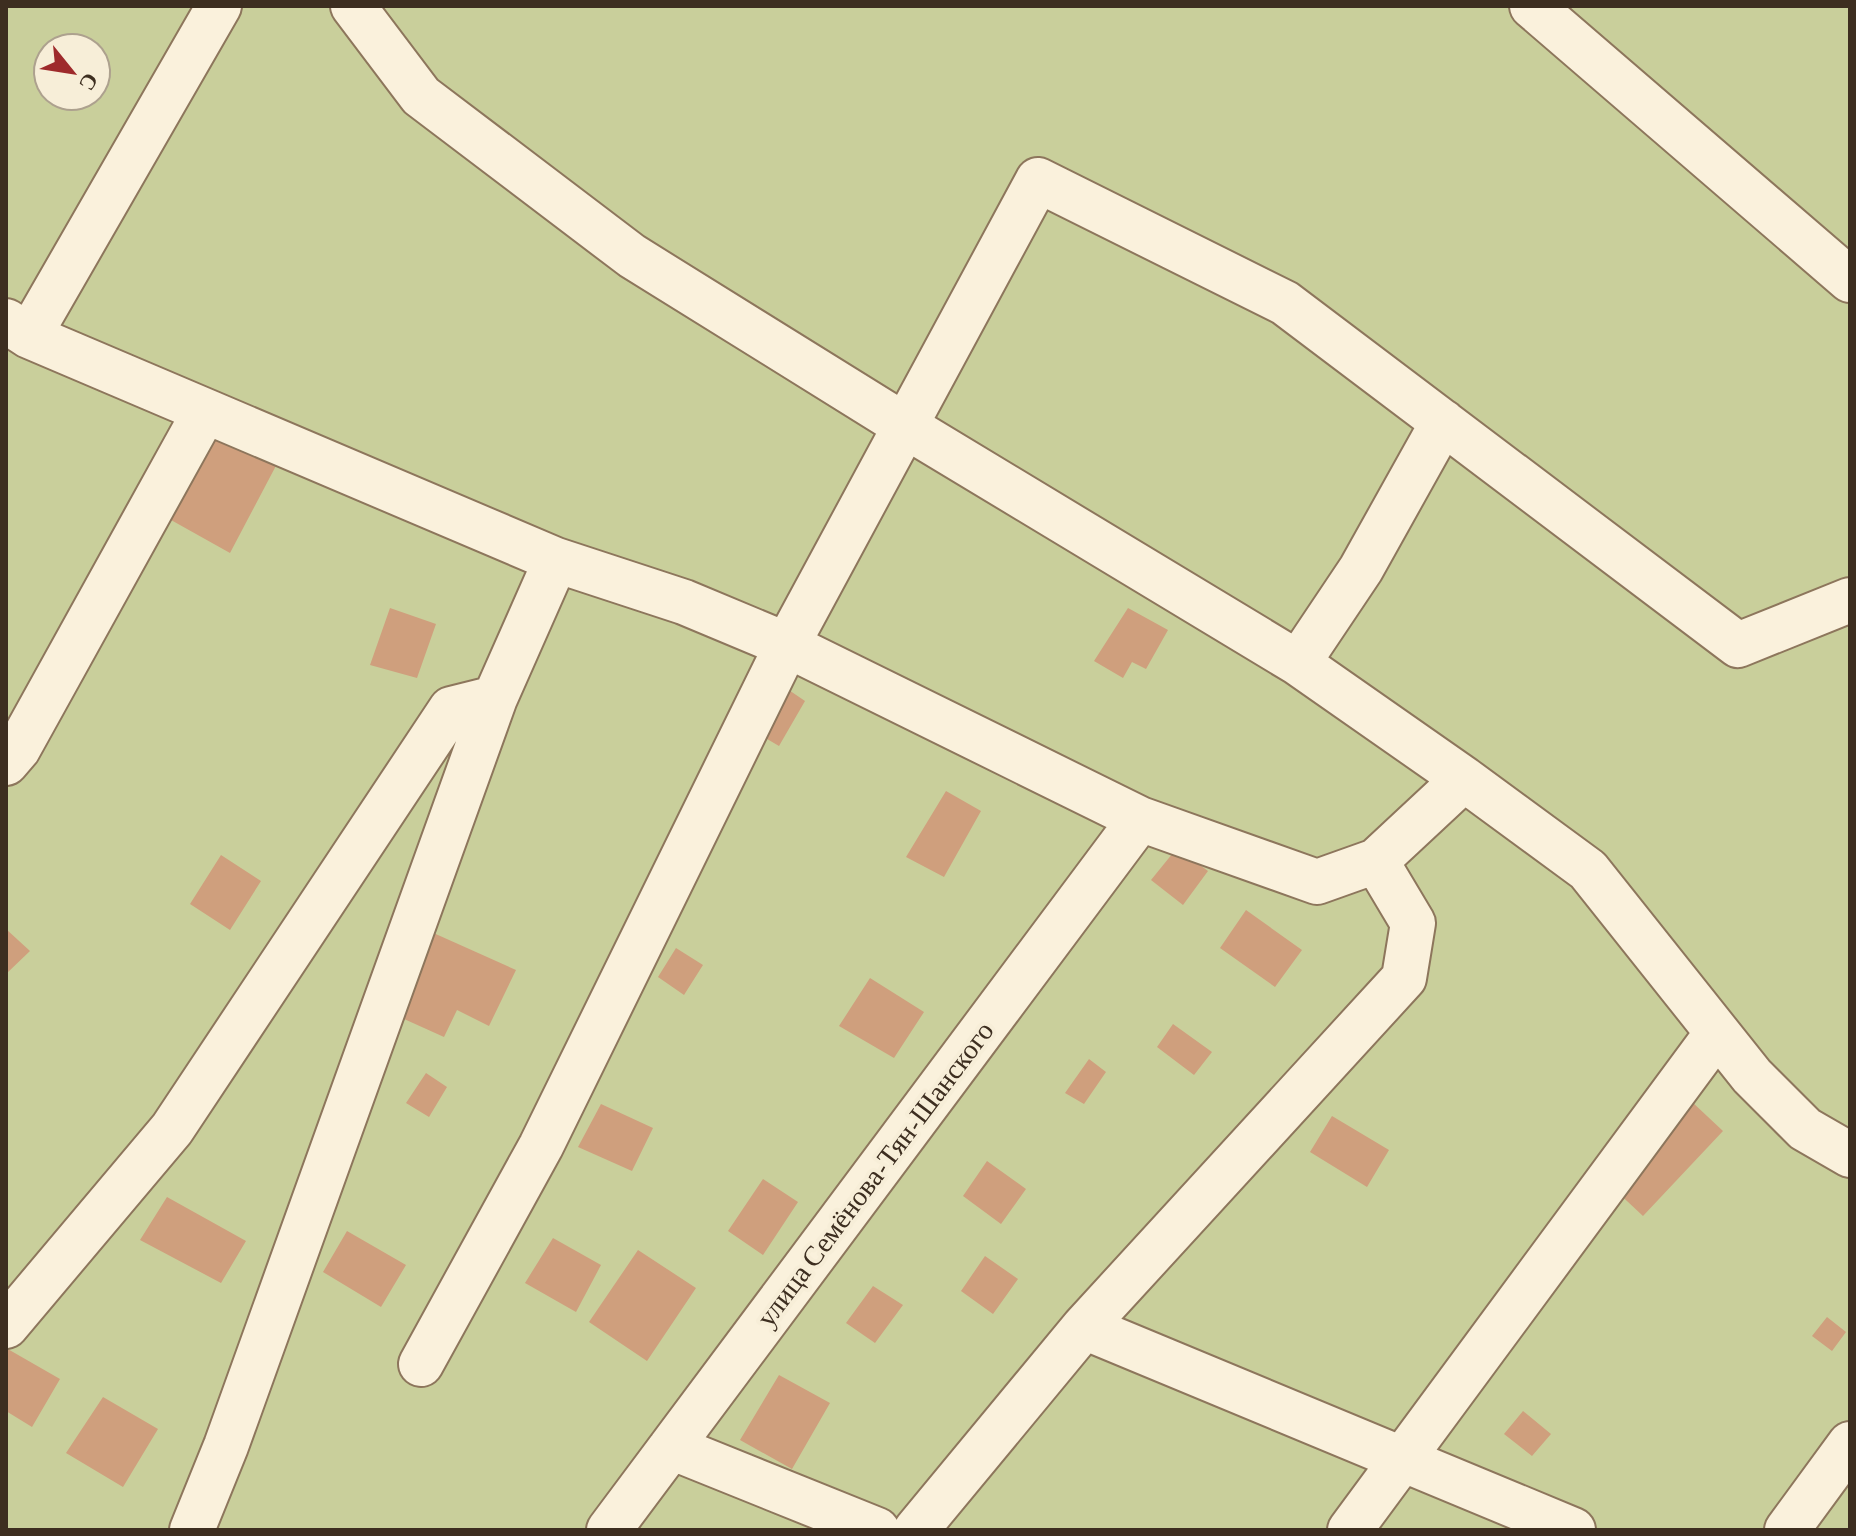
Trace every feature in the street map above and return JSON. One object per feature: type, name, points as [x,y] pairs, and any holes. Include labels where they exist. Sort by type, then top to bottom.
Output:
[{"type":"lane","points":[[219,6],[18,329],[204,413],[556,560],[684,602],[787,645],[1140,819],[1317,882],[1376,861],[1464,779]]},
{"type":"lane","points":[[353,6],[421,96],[632,256],[907,427],[1298,663],[1588,870],[1752,1076],[1805,1129],[1850,1155]]},
{"type":"lane","points":[[1532,6],[1850,280]]},
{"type":"lane","points":[[421,1364],[541,1146],[787,645],[1038,180],[1285,303],[1738,645],[1850,600]]},
{"type":"lane","points":[[6,763],[18,749],[204,413]]},
{"type":"lane","points":[[1298,663],[1361,569],[1443,422]]},
{"type":"lane","points":[[192,1530],[226,1446],[495,698],[556,560]]},
{"type":"lane","points":[[6,1326],[172,1129],[451,709],[495,698]]},
{"type":"lane","name":"улица Семёнова-Тян-Шанского","points":[[609,1530],[1140,819]]},
{"type":"lane","points":[[916,1530],[1084,1327],[1404,978],[1413,923],[1376,861]]},
{"type":"lane","points":[[1350,1530],[1717,1033]]},
{"type":"lane","points":[[1084,1327],[1573,1530]]},
{"type":"lane","points":[[1787,1530],[1850,1444]]},
{"type":"lane","points":[[671,1447],[877,1530]]},
{"type":"green space","points":[[6,6],[1850,6],[1850,1530],[6,1530]]},
{"type":"building","points":[[217,431],[279,460],[230,553],[171,520]]},
{"type":"building","points":[[390,608],[436,624],[417,678],[370,665]]},
{"type":"building","points":[[1128,608],[1168,630],[1146,669],[1132,662],[1123,678],[1094,661]]},
{"type":"building","points":[[780,684],[805,701],[779,746],[755,732]]},
{"type":"building","points":[[946,791],[981,811],[944,877],[906,857]]},
{"type":"building","points":[[1177,848],[1208,871],[1183,905],[1151,880]]},
{"type":"building","points":[[221,855],[261,881],[230,930],[190,904]]},
{"type":"building","points":[[1246,910],[1302,950],[1275,987],[1220,948]]},
{"type":"building","points":[[6,929],[30,951],[6,974]]},
{"type":"building","points":[[429,931],[516,970],[489,1026],[457,1010],[444,1037],[393,1014]]},
{"type":"building","points":[[676,948],[703,965],[684,995],[658,977]]},
{"type":"building","points":[[870,978],[924,1012],[894,1058],[839,1026]]},
{"type":"building","points":[[1173,1024],[1212,1052],[1194,1075],[1157,1047]]},
{"type":"building","points":[[1089,1059],[1106,1072],[1084,1104],[1065,1093]]},
{"type":"building","points":[[426,1073],[447,1087],[429,1117],[406,1103]]},
{"type":"building","points":[[1691,1101],[1723,1131],[1643,1216],[1612,1187]]},
{"type":"building","points":[[601,1104],[653,1128],[632,1171],[578,1147]]},
{"type":"building","points":[[1332,1116],[1389,1150],[1367,1187],[1310,1152]]},
{"type":"building","points":[[987,1161],[1026,1189],[1001,1224],[963,1196]]},
{"type":"building","points":[[763,1179],[798,1202],[763,1255],[728,1231]]},
{"type":"building","points":[[167,1197],[246,1241],[221,1283],[140,1240]]},
{"type":"building","points":[[347,1231],[406,1265],[381,1307],[323,1272]]},
{"type":"building","points":[[553,1238],[601,1265],[576,1312],[525,1283]]},
{"type":"building","points":[[638,1250],[696,1288],[647,1361],[589,1322]]},
{"type":"building","points":[[985,1256],[1018,1279],[993,1314],[961,1291]]},
{"type":"building","points":[[873,1286],[903,1305],[875,1343],[846,1323]]},
{"type":"building","points":[[1827,1317],[1846,1332],[1832,1351],[1812,1336]]},
{"type":"building","points":[[6,1348],[60,1379],[32,1427],[6,1411]]},
{"type":"building","points":[[779,1375],[830,1403],[792,1469],[740,1440]]},
{"type":"building","points":[[103,1397],[158,1429],[123,1487],[66,1453]]},
{"type":"building","points":[[1523,1411],[1551,1434],[1532,1456],[1504,1434]]}]
